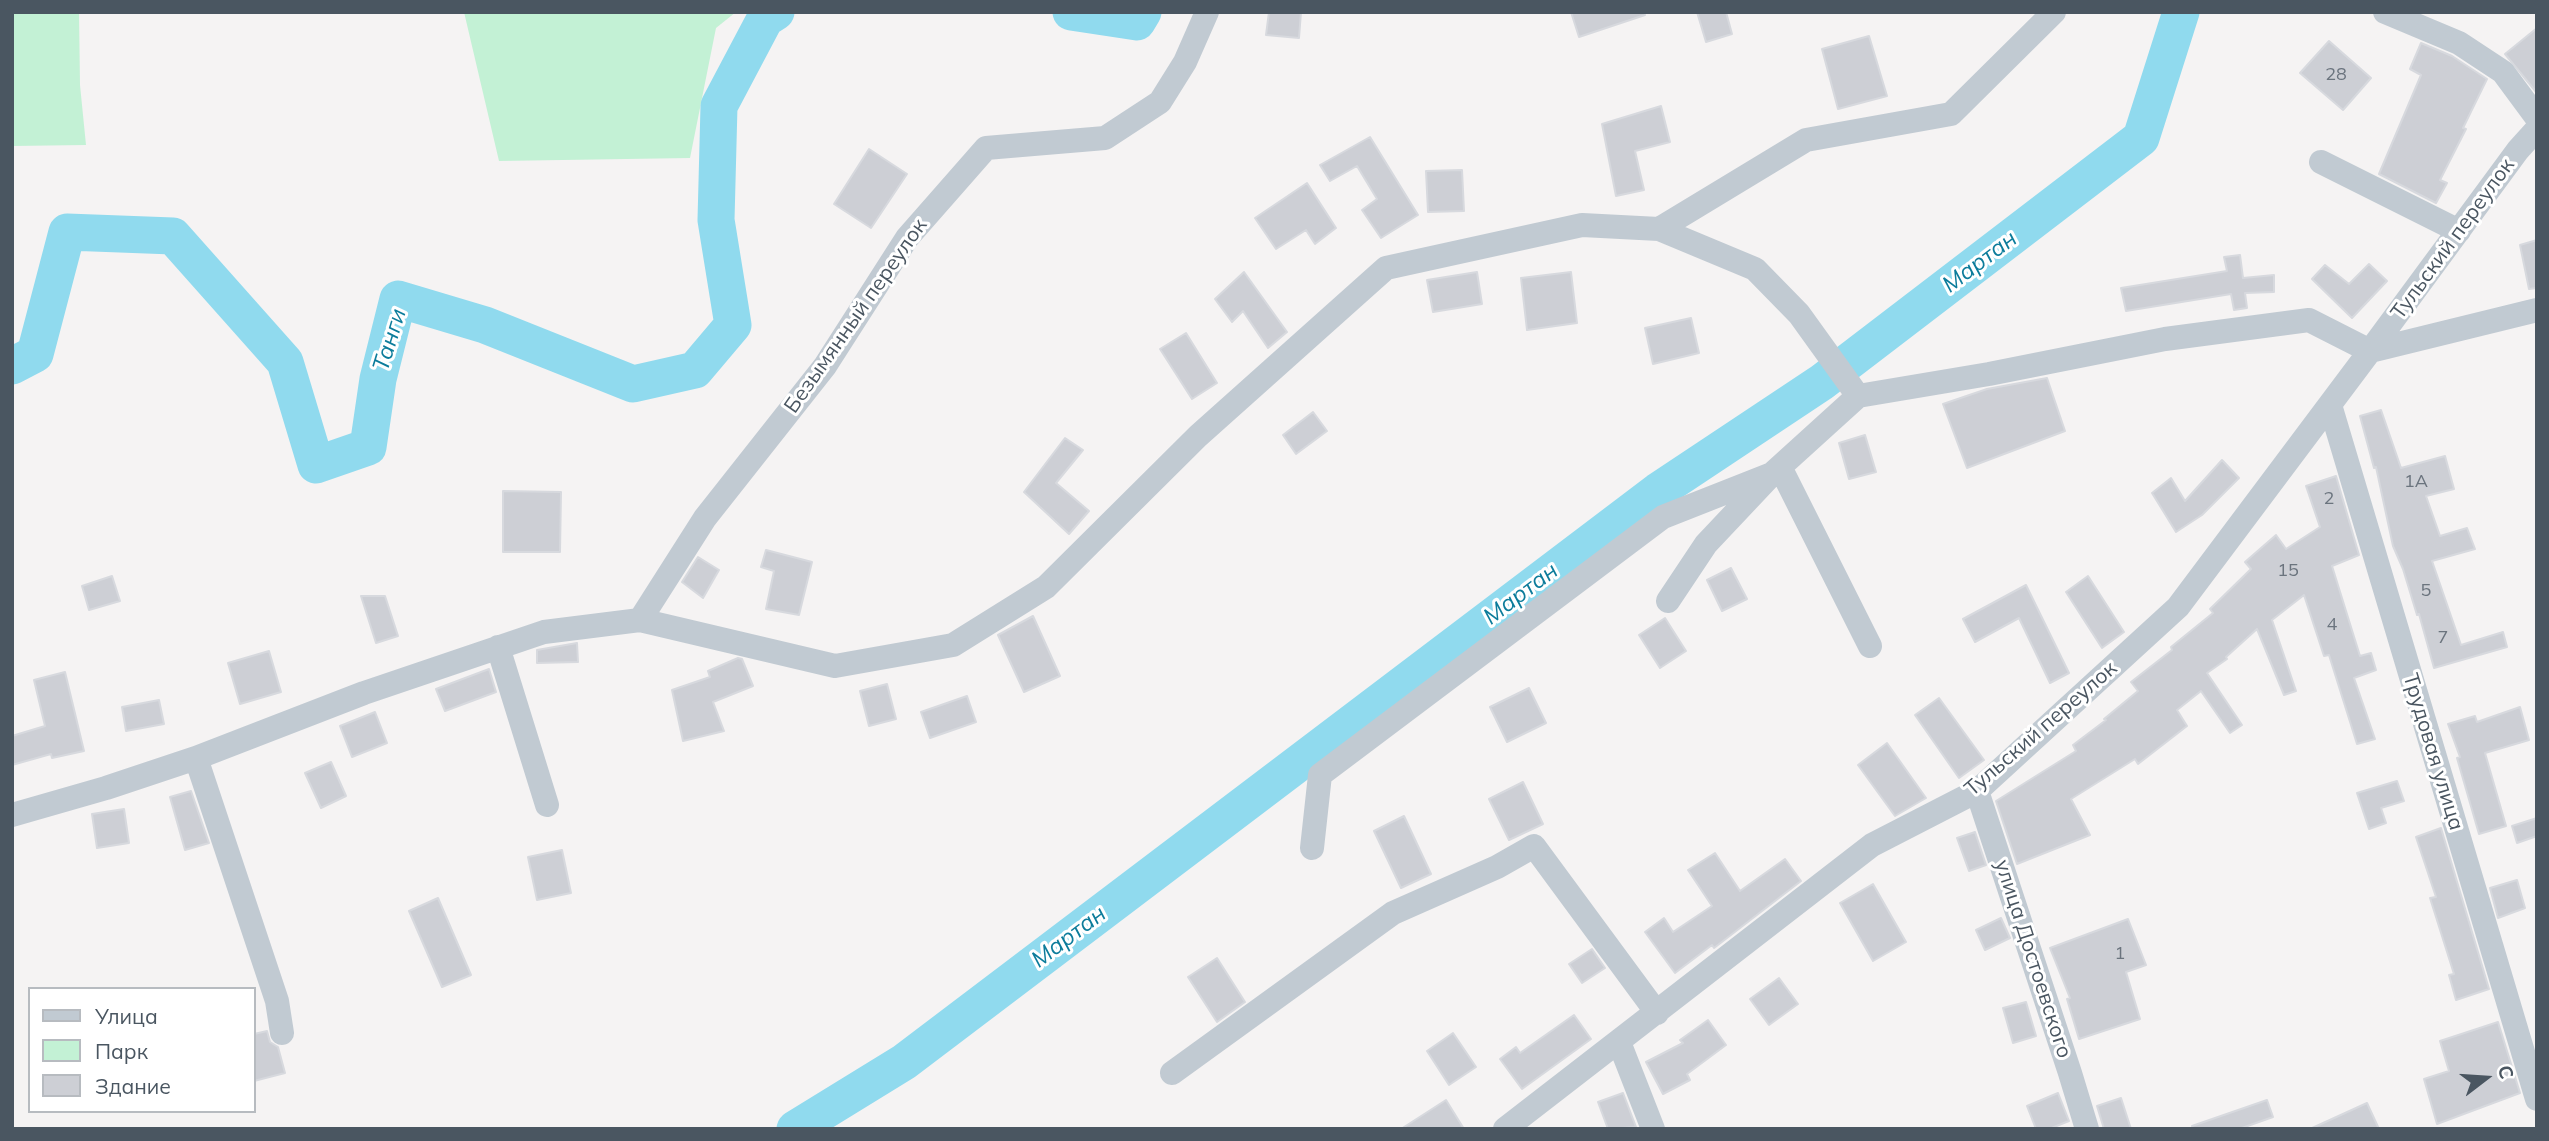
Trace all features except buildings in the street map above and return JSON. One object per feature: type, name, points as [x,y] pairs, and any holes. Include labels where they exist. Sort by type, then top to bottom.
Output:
[{"type":"street","name":"Безымянный переулок","points":[[640,620],[705,518],[825,366],[907,238],[986,148],[1105,138],[1160,102],[1185,62],[1207,12]]},
{"type":"street","points":[[1659,229],[1806,140],[1951,114],[2054,12]]},
{"type":"street","points":[[2385,12],[2459,43],[2503,72],[2537,118]]},
{"type":"street","name":"Тульский переулок","points":[[1505,1129],[1872,845],[1977,791],[2178,607],[2518,150],[2537,129]]},
{"type":"street","points":[[2321,162],[2459,231]]},
{"type":"street","points":[[12,815],[196,758],[364,693],[544,632],[640,620],[835,666],[953,645],[1046,587],[1198,436],[1386,268],[1582,225],[1659,229],[1755,270],[1798,314],[1858,396]]},
{"type":"street","points":[[1668,601],[1706,544],[1776,470],[1858,396],[1989,374],[2165,339],[2309,320],[2370,351],[2537,310]]},
{"type":"street","name":"Трудовая улица","points":[[2330,405],[2537,1099]]},
{"type":"street","points":[[1776,470],[1870,646]]},
{"type":"street","points":[[1312,848],[1320,775],[1663,517],[1776,470]]},
{"type":"street","points":[[498,647],[547,805]]},
{"type":"street","points":[[196,758],[277,1001],[282,1033]]},
{"type":"street","name":"улица Достоевского","points":[[1977,791],[2087,1129]]},
{"type":"street","points":[[1172,1073],[1393,913],[1497,867],[1534,846],[1657,1013]]},
{"type":"street","points":[[1619,1042],[1653,1129]]},
{"type":"green space","points":[[12,12],[79,12],[80,85],[86,145],[12,146]]},
{"type":"green space","points":[[464,12],[736,12],[716,28],[690,158],[499,161]]},
{"type":"waterway","name":"Танги","points":[[12,366],[35,354],[67,232],[173,236],[285,362],[316,465],[368,447],[378,379],[398,299],[485,325],[633,384],[695,370],[733,325],[716,220],[719,106],[765,19],[776,12]]},
{"type":"waterway","name":"Танги","points":[[1071,12],[1137,22],[1143,12]]},
{"type":"waterway","name":"Мартан","points":[[795,1129],[904,1062],[1658,491],[1822,382],[2141,138],[2181,12]]}]
